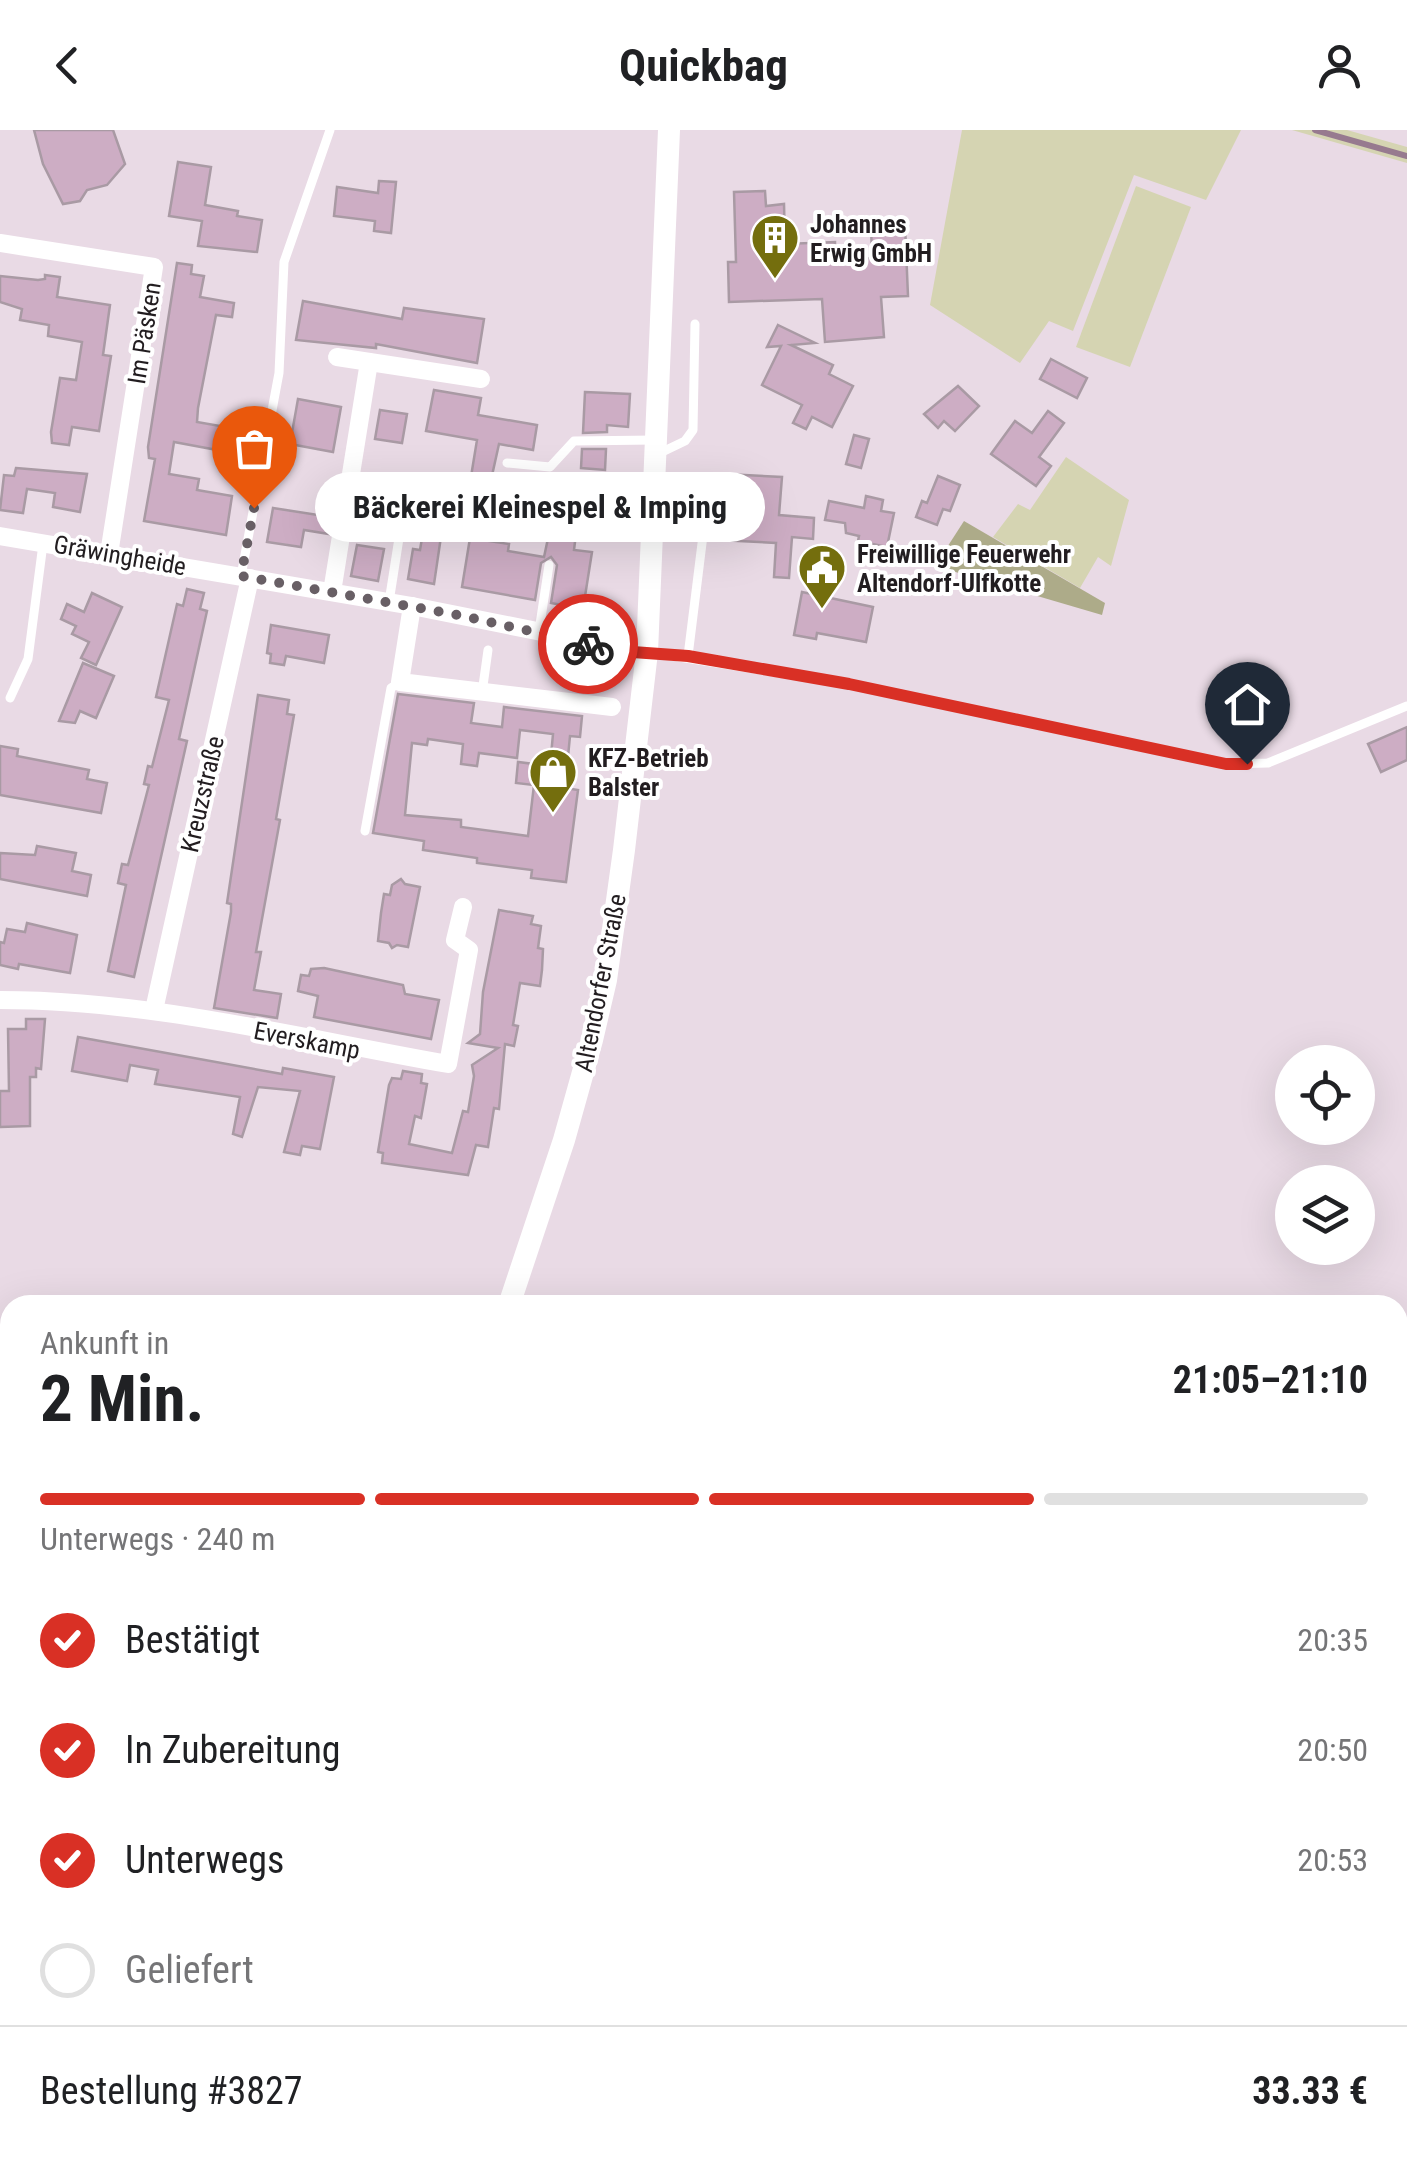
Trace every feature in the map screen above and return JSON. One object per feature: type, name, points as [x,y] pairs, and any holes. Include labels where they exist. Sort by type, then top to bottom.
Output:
[{"type":"street","name":"Altendorfer Straße","points":[[512,1295],[564,1140],[606,980],[646,652],[669,130]]},
{"type":"street","name":"Im Päsken","points":[[0,243],[154,267],[109,554]]},
{"type":"street","points":[[336,357],[481,379]]},
{"type":"street","points":[[332,592],[369,362]]},
{"type":"street","name":"Gräwingheide","points":[[0,536],[412,606],[539,631],[605,650],[646,652]]},
{"type":"street","name":"Kreuzstraße","points":[[154,1010],[245,577]]},
{"type":"street","points":[[412,606],[400,682],[612,707]]},
{"type":"street","name":"Everskamp","points":[[0,1000],[63,1000],[154,1010],[448,1064],[469,950],[455,940],[463,907]]},
{"type":"lane","points":[[245,577],[280,373],[284,262],[330,130]]},
{"type":"lane","points":[[508,463],[550,467],[574,441],[653,448],[685,441],[694,430],[695,324]]},
{"type":"lane","points":[[688,656],[710,480]]},
{"type":"lane","points":[[389,602],[402,519]]},
{"type":"lane","points":[[10,698],[28,659],[44,541]]},
{"type":"lane","points":[[539,631],[550,564]]},
{"type":"lane","points":[[482,692],[488,650]]},
{"type":"lane","points":[[646,652],[849,684],[1226,764],[1268,763],[1407,706]]},
{"type":"lane","points":[[365,831],[391,688],[400,682]]},
{"type":"green space","points":[[962,130],[1241,130],[1206,200],[1134,175],[1073,331],[1049,321],[1020,363],[930,305]]},
{"type":"green space","points":[[1292,130],[1347,130],[1407,147],[1407,163]]},
{"type":"green space","points":[[1136,186],[1191,207],[1130,367],[1076,347]]},
{"type":"green space","points":[[1066,457],[1129,500],[1111,566],[1098,557],[1080,588],[993,537],[1018,504],[1030,510]]},
{"type":"shaded area","points":[[964,521],[1105,603],[1102,615],[935,566]]},
{"type":"building","points":[[34,130],[113,130],[125,164],[107,185],[87,190],[80,201],[63,204],[43,164]]},
{"type":"building","points":[[178,162],[211,167],[205,205],[262,220],[257,252],[198,246],[202,221],[169,216]]},
{"type":"building","points":[[379,181],[396,182],[391,233],[374,231],[375,221],[334,216],[337,187],[378,193]]},
{"type":"building","points":[[765,191],[766,206],[784,204],[785,244],[835,242],[835,259],[872,258],[871,226],[905,225],[908,296],[881,297],[884,337],[825,342],[822,299],[729,302],[728,262],[736,262],[734,192]]},
{"type":"building","points":[[177,263],[192,265],[191,274],[204,276],[200,297],[234,303],[232,317],[216,315],[198,408],[197,422],[220,426],[217,450],[174,442],[169,474],[199,479],[197,490],[232,496],[226,535],[144,521],[155,459],[149,458],[148,447]]},
{"type":"building","points":[[45,275],[60,277],[57,297],[110,305],[103,355],[111,356],[99,431],[72,427],[69,445],[52,443],[51,432],[60,378],[76,380],[82,342],[48,336],[49,325],[20,320],[22,309],[0,302],[0,276],[38,280],[45,279]]},
{"type":"building","points":[[303,301],[402,319],[404,308],[484,319],[477,363],[376,344],[376,348],[296,340]]},
{"type":"building","points":[[778,325],[815,343],[791,345],[833,365],[829,374],[853,386],[832,427],[812,417],[806,429],[793,423],[802,405],[762,385],[781,346],[767,347]]},
{"type":"building","points":[[1051,359],[1087,378],[1077,398],[1040,379]]},
{"type":"building","points":[[958,386],[979,406],[955,431],[944,421],[938,428],[924,414]]},
{"type":"building","points":[[434,390],[481,398],[478,415],[537,425],[533,450],[499,444],[487,498],[468,495],[477,440],[426,431]]},
{"type":"building","points":[[585,392],[630,394],[628,427],[607,425],[607,432],[583,433]]},
{"type":"building","points":[[298,399],[341,407],[333,452],[290,444]]},
{"type":"building","points":[[380,410],[407,414],[402,443],[375,439]]},
{"type":"building","points":[[1048,411],[1064,423],[1039,457],[1051,466],[1036,486],[991,454],[1015,421],[1032,433]]},
{"type":"building","points":[[854,435],[869,439],[861,468],[846,464]]},
{"type":"building","points":[[582,449],[606,449],[605,470],[581,468]]},
{"type":"building","points":[[16,468],[87,474],[80,512],[53,507],[55,493],[27,489],[23,513],[0,510],[4,475],[14,476]]},
{"type":"building","points":[[725,474],[782,477],[779,515],[814,518],[813,539],[792,537],[789,578],[774,577],[776,543],[719,540]]},
{"type":"building","points":[[938,476],[960,485],[950,511],[943,509],[937,525],[916,517],[922,501],[927,503]]},
{"type":"building","points":[[373,480],[396,483],[390,516],[368,512]]},
{"type":"building","points":[[866,496],[883,500],[881,511],[894,513],[887,547],[858,541],[859,536],[846,533],[845,523],[825,520],[829,501],[864,508]]},
{"type":"building","points":[[273,508],[331,517],[329,534],[304,530],[301,547],[267,542]]},
{"type":"building","points":[[425,520],[443,523],[434,584],[408,579],[413,549],[420,550]]},
{"type":"building","points":[[560,523],[577,526],[574,550],[592,552],[583,609],[551,603],[557,565],[551,557],[541,563],[535,600],[462,587],[470,538],[509,544],[508,551],[544,557],[550,529],[559,531]]},
{"type":"building","points":[[357,545],[384,549],[378,581],[351,576]]},
{"type":"building","points":[[187,589],[204,593],[200,609],[207,611],[179,739],[187,741],[134,977],[108,971],[126,885],[118,883],[122,864],[128,865],[149,785],[144,784],[148,766],[152,767],[169,700],[156,697],[177,604],[183,606]]},
{"type":"building","name":"Freiwillige Feuerwehr Altendorf-Ulfkotte","points":[[802,592],[873,607],[866,642],[817,633],[816,639],[794,635]]},
{"type":"building","points":[[92,593],[122,607],[96,665],[81,658],[89,642],[72,634],[76,626],[61,619],[67,604],[84,612]]},
{"type":"building","points":[[271,625],[329,635],[324,663],[286,656],[284,665],[270,663],[271,654],[267,653]]},
{"type":"building","points":[[83,663],[114,676],[96,718],[80,711],[75,723],[59,721]]},
{"type":"building","points":[[398,694],[474,703],[471,723],[502,727],[504,707],[582,716],[580,737],[570,736],[565,788],[578,790],[566,882],[531,878],[532,870],[477,863],[477,858],[423,850],[424,841],[373,833]],"holes":[[[520,730],[553,734],[550,766],[518,762],[516,783],[534,785],[528,836],[461,827],[461,820],[405,815],[412,743],[427,745],[428,739],[463,744],[461,764],[477,766],[479,753],[517,758]]]},
{"type":"building","points":[[258,695],[289,700],[287,714],[294,715],[256,952],[261,952],[254,990],[281,994],[277,1018],[214,1008],[231,912],[231,904],[227,903]]},
{"type":"building","points":[[1407,727],[1407,760],[1381,772],[1368,744]]},
{"type":"building","points":[[0,746],[18,749],[17,756],[89,770],[87,779],[107,783],[101,813],[0,795]]},
{"type":"building","points":[[37,846],[76,853],[72,871],[91,875],[87,896],[0,879],[0,853],[35,855]]},
{"type":"building","points":[[401,879],[405,884],[420,887],[408,947],[392,948],[389,943],[378,941],[381,913],[384,894],[390,895],[392,885]]},
{"type":"building","points":[[499,910],[533,916],[531,924],[541,926],[538,948],[543,949],[540,986],[520,983],[513,1025],[518,1026],[514,1046],[505,1044],[499,1109],[494,1108],[488,1147],[476,1145],[468,1175],[382,1163],[383,1153],[378,1152],[389,1085],[392,1078],[401,1079],[403,1071],[422,1074],[421,1083],[427,1084],[421,1118],[415,1116],[409,1144],[452,1153],[463,1111],[468,1112],[472,1065],[498,1048],[468,1043],[480,1034],[483,992]]},
{"type":"building","points":[[27,923],[77,935],[70,973],[19,964],[18,969],[0,965],[0,942],[4,943],[7,929],[25,932]]},
{"type":"building","points":[[324,968],[403,985],[405,994],[439,1000],[431,1039],[314,1017],[318,996],[298,991],[301,975],[309,976],[311,969]]},
{"type":"building","points":[[26,1019],[45,1019],[41,1069],[36,1068],[36,1077],[30,1077],[30,1126],[0,1127],[0,1091],[9,1091],[8,1029],[26,1029]]},
{"type":"building","points":[[78,1037],[282,1074],[283,1068],[334,1077],[320,1149],[302,1146],[300,1155],[284,1152],[300,1091],[258,1087],[242,1137],[233,1134],[240,1097],[155,1084],[158,1070],[130,1065],[127,1081],[72,1071]]},
{"type":"waterway","points":[[1315,130],[1407,156]]},
{"type":"way so far","points":[[254,508],[241,576],[458,615],[588,644]]},
{"type":"place","name":"Johannes Erwig GmbH","points":[[775,280]]},
{"type":"place","name":"Bäckerei Kleinespel & Imping","points":[[254,508]]},
{"type":"place","name":"Freiwillige Feuerwehr Altendorf-Ulfkotte","points":[[822,610]]},
{"type":"place","name":"KFZ-Betrieb Balster","points":[[553,814]]},
{"type":"route","points":[[588,644],[605,650],[688,656],[849,684],[1226,764],[1247,764]]}]
